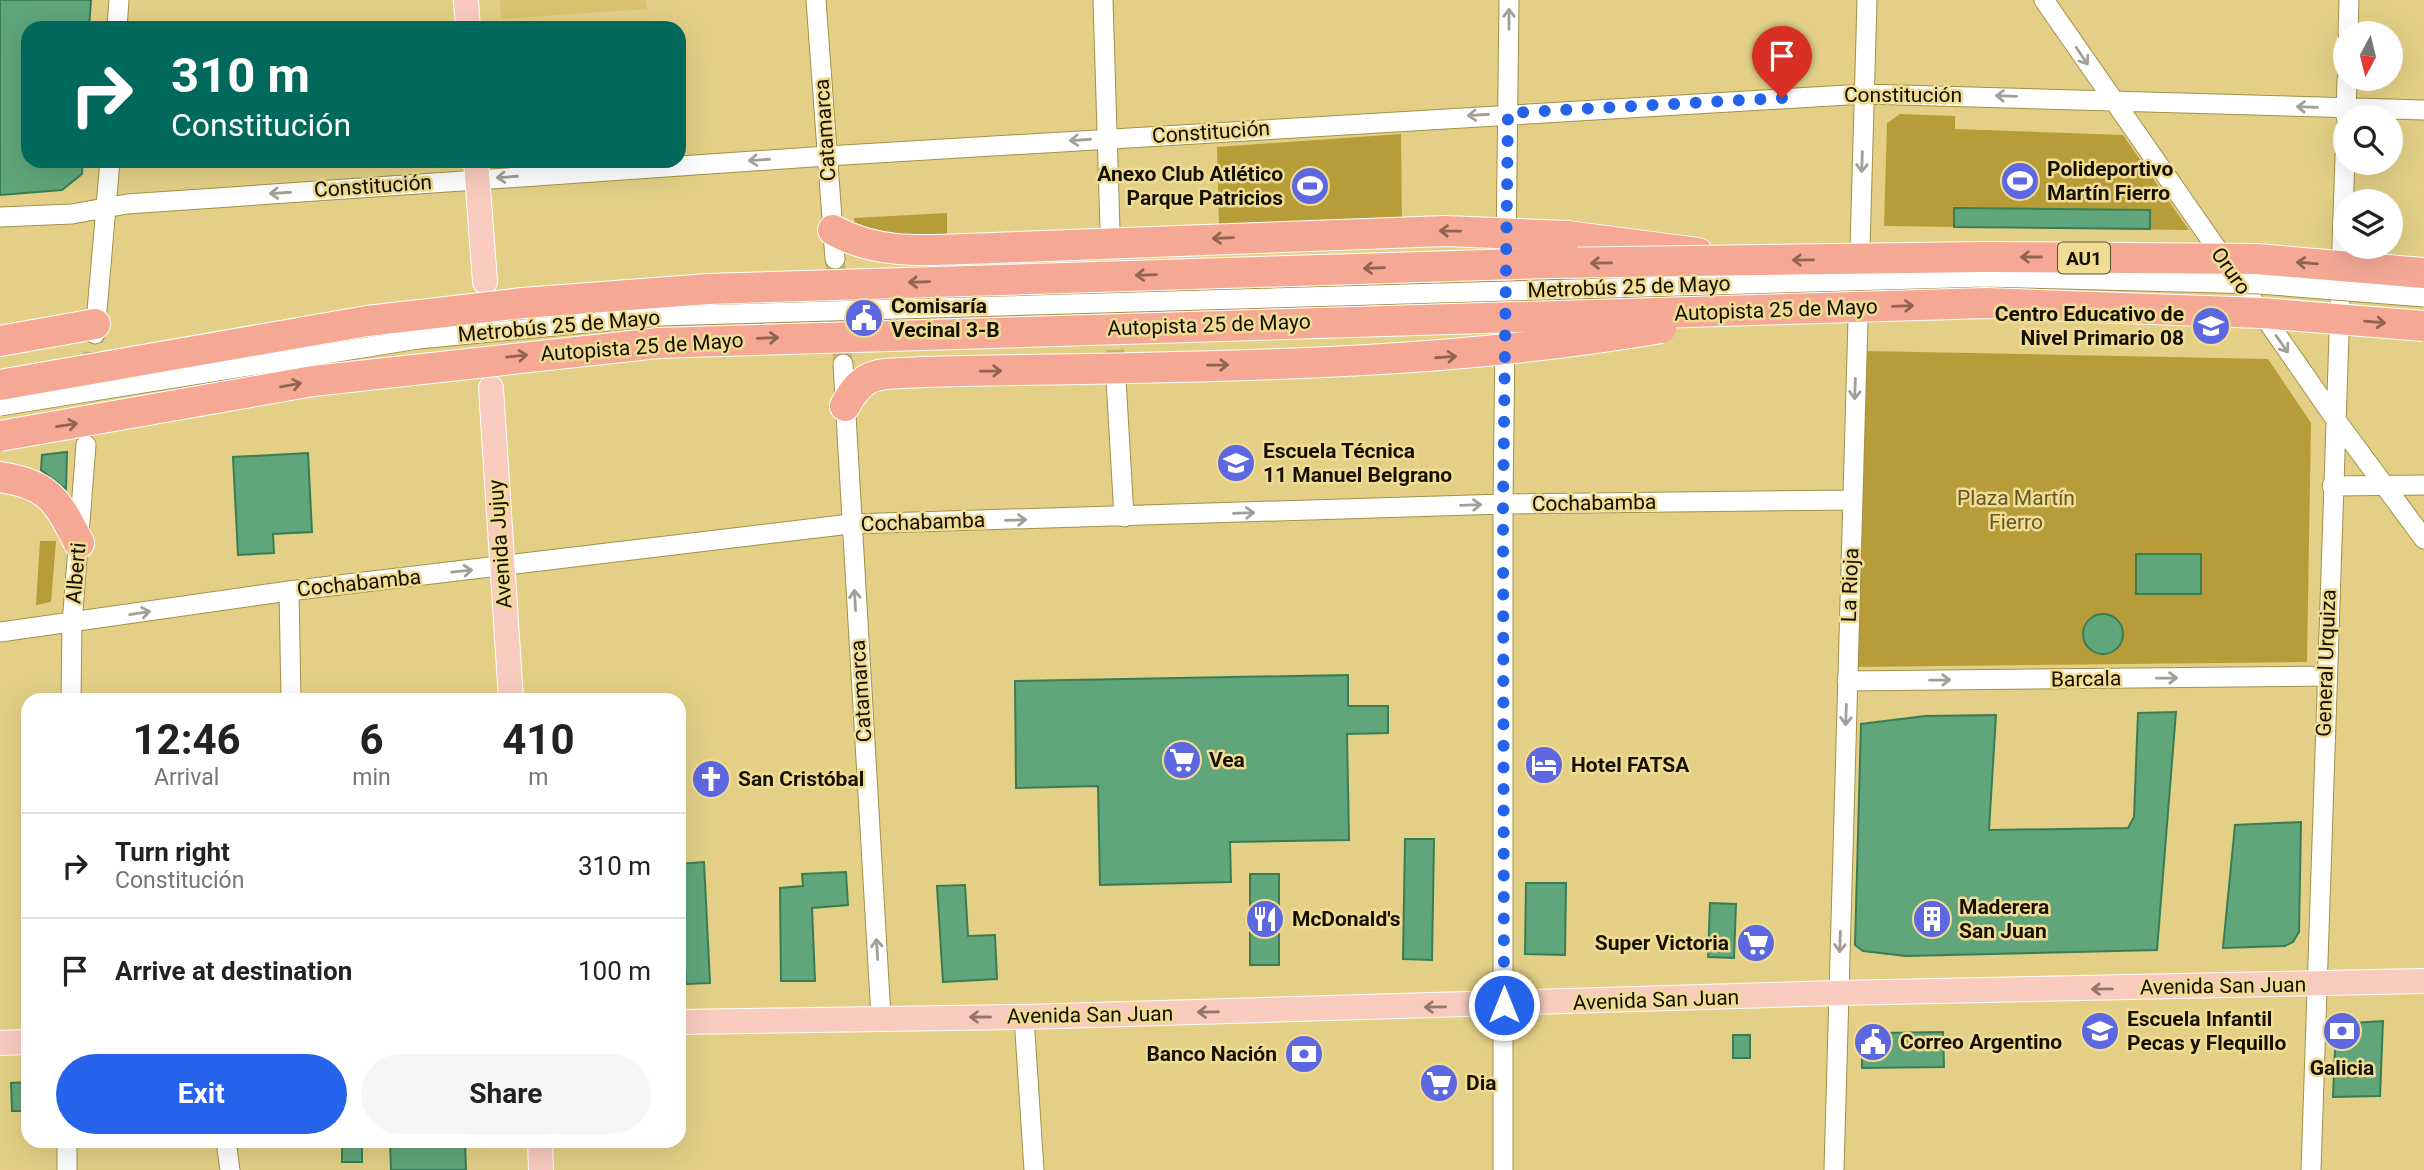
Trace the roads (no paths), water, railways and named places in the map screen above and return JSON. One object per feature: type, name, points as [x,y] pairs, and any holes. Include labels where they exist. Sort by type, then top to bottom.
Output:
[{"type":"highway","points":[[834,245],[856,243],[879,248],[993,248],[1445,230],[1603,239],[1743,261]]},
{"type":"highway","name":"AU1","points":[[0,385],[367,321],[612,295],[814,285],[1521,264],[1984,257],[2256,259],[2424,273]]},
{"type":"highway","name":"Autopista 25 de Mayo","points":[[0,436],[313,381],[658,343],[1986,303],[2262,313],[2424,326]]},
{"type":"highway","points":[[845,406],[853,390],[866,377],[923,372],[1388,361],[1576,343],[1761,311]]},
{"type":"highway","points":[[0,341],[95,330]]},
{"type":"highway","points":[[0,477],[30,485],[53,498],[64,511],[79,543]]},
{"type":"main road","points":[[466,0],[468,21]]},
{"type":"main road","points":[[477,170],[485,282]]},
{"type":"main road","name":"Avenida Jujuy","points":[[491,388],[510,693]]},
{"type":"main road","name":"Avenida San Juan","points":[[686,1021],[1024,1017],[1504,1005],[1838,993],[2424,981]]},
{"type":"main road","points":[[0,1042],[21,1042]]},
{"type":"main road","points":[[540,1148],[541,1170]]},
{"type":"street","points":[[118,21],[119,0]]},
{"type":"street","name":"Catamarca","points":[[816,0],[834,245]]},
{"type":"street","points":[[1103,0],[1110,229]]},
{"type":"street","points":[[1503,1170],[1503,504],[1509,0]]},
{"type":"street","name":"La Rioja","points":[[1835,1170],[1867,0]]},
{"type":"street","name":"Oruro","points":[[2044,0],[2336,420],[2424,540]]},
{"type":"street","points":[[2348,21],[2349,0]]},
{"type":"street","name":"Constitución","points":[[686,162],[827,156],[1508,113],[1864,94],[2111,99],[2333,112]]},
{"type":"street","name":"Constitución","points":[[2403,111],[2424,110]]},
{"type":"street","points":[[95,330],[109,168]]},
{"type":"street","name":"Constitución","points":[[0,217],[72,214],[127,204],[477,170],[527,168]]},
{"type":"street","name":"General Urquiza","points":[[2311,1170],[2325,676],[2344,175]]},
{"type":"street","name":"Metrobús 25 de Mayo","points":[[0,406],[418,339],[660,316],[1985,277],[2259,284],[2424,297]]},
{"type":"street","name":"Catamarca","points":[[843,364],[850,524],[881,1017]]},
{"type":"street","points":[[1116,379],[1124,517]]},
{"type":"street","name":"Alberti","points":[[71,693],[72,624],[86,445]]},
{"type":"street","points":[[2332,486],[2424,485]]},
{"type":"street","name":"Cochabamba","points":[[0,632],[72,624],[289,590],[850,524],[1503,504],[1852,500]]},
{"type":"street","points":[[289,590],[291,693]]},
{"type":"street","name":"Barcala","points":[[1847,681],[2325,676]]},
{"type":"street","points":[[1024,1017],[1034,1170]]},
{"type":"street","points":[[66,1170],[67,1148]]},
{"type":"street","points":[[227,1148],[230,1170]]},
{"type":"tunnel","points":[[1110,234],[1116,378]]},
{"type":"tunnel","points":[[835,259],[843,364]]},
{"type":"tunnel","points":[[88,429],[94,336]]},
{"type":"place","name":"Polideportivo Martín Fierro","points":[[2020,181]]},
{"type":"place","name":"Anexo Club Atlético Parque Patricios","points":[[1310,186]]},
{"type":"place","name":"Comisaría Vecinal 3-B","points":[[864,318]]},
{"type":"place","name":"Centro Educativo de Nivel Primario 08","points":[[2211,326]]},
{"type":"place","name":"Escuela Técnica 11 Manuel Belgrano","points":[[1236,463]]},
{"type":"place","name":"Vea","points":[[1182,760]]},
{"type":"place","name":"Hotel FATSA","points":[[1544,765]]},
{"type":"place","name":"San Cristóbal","points":[[711,779]]},
{"type":"place","name":"McDonald's","points":[[1265,919]]},
{"type":"place","name":"Maderera San Juan","points":[[1932,919]]},
{"type":"place","name":"Super Victoria","points":[[1756,943]]},
{"type":"place","name":"Escuela Infantil Pecas y Flequillo","points":[[2100,1031]]},
{"type":"place","name":"Galicia","points":[[2342,1031]]},
{"type":"place","name":"Correo Argentino","points":[[1873,1042]]},
{"type":"place","name":"Banco Nación","points":[[1304,1054]]},
{"type":"place","name":"Dia","points":[[1439,1083]]},
{"type":"park label","name":"Plaza Martín Fierro","points":[[2016,510]]}]
